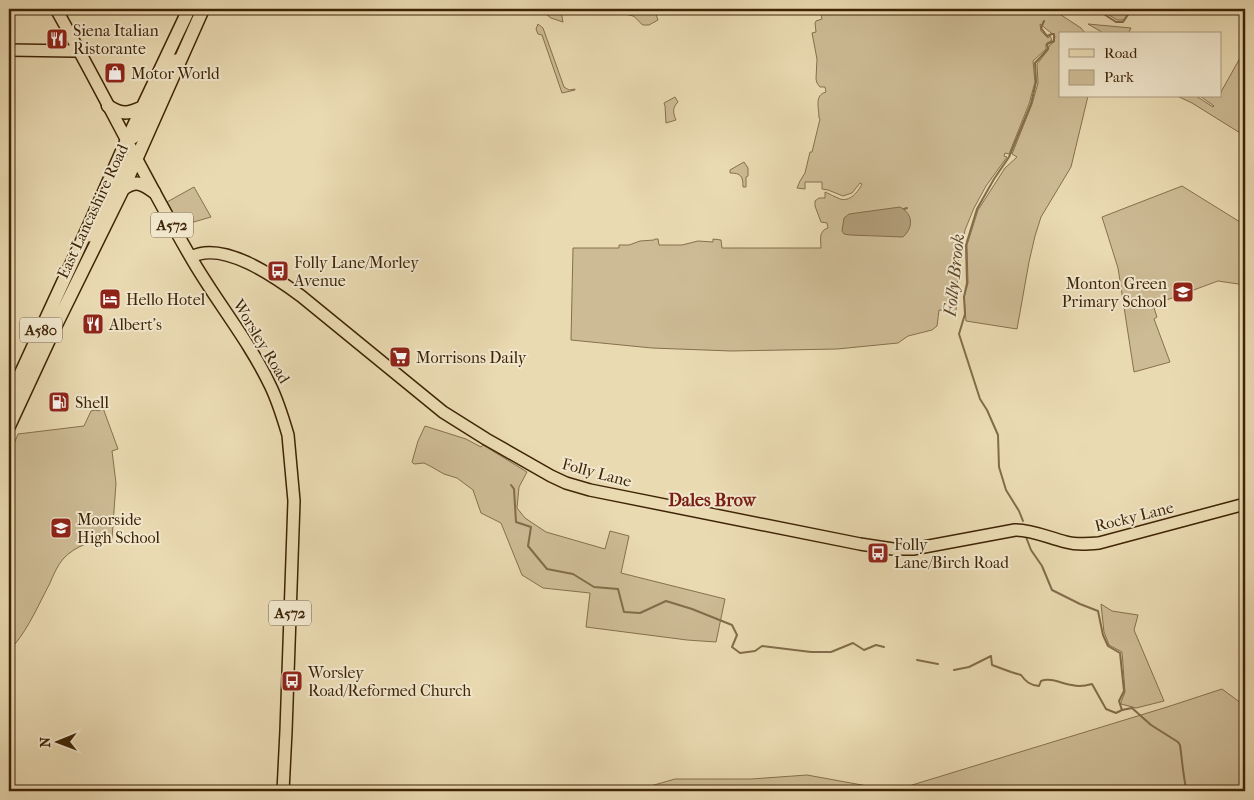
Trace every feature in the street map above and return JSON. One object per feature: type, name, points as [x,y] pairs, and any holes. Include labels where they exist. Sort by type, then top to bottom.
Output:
[{"type":"highway","name":"East Lancashire Road","points":[[9,398],[189,9]]},
{"type":"highway","name":"East Lancashire Road","points":[[9,426],[123,189],[203,9]]},
{"type":"highway","points":[[108,106],[124,113],[135,111],[143,106]]},
{"type":"highway","points":[[123,189],[130,184],[138,183],[154,192]]},
{"type":"main road","name":"Worsley Road","points":[[56,9],[191,257],[262,368],[277,399],[288,435],[294,501],[283,791]]},
{"type":"main road","points":[[127,140],[138,134],[165,77],[190,38]]},
{"type":"main road","points":[[9,50],[74,51],[78,49]]},
{"type":"main road","points":[[73,261],[97,223],[128,160],[136,158]]},
{"type":"main road","name":"Folly Lane","points":[[191,257],[205,252],[217,253],[244,261],[268,273],[301,296],[443,412],[506,451],[551,476],[576,486],[887,549],[919,548],[1008,530],[1031,531]]},
{"type":"main road","name":"Rocky Lane","points":[[1031,531],[1068,542],[1083,544],[1099,543],[1245,504]]},
{"type":"green space","points":[[539,9],[556,9],[561,11],[563,22],[551,18]]},
{"type":"green space","points":[[626,9],[654,9],[658,20],[649,25],[643,25],[635,17],[628,15]]},
{"type":"green space","points":[[811,9],[1052,9],[1084,32],[1059,32],[1059,98],[1088,98],[1071,167],[1041,217],[1035,236],[1017,329],[966,321],[964,297],[968,283],[967,245],[978,210],[1005,168],[1017,157],[1012,154],[1032,104],[1038,83],[1037,64],[1049,46],[1054,42],[1055,36],[1040,24],[1041,31],[1048,38],[1050,36],[1052,40],[1046,44],[1046,49],[1033,61],[1035,82],[1029,104],[1009,154],[1005,153],[1004,156],[1007,157],[986,186],[965,230],[963,241],[959,248],[956,312],[939,310],[937,326],[932,330],[908,336],[898,343],[837,349],[731,351],[652,348],[571,340],[573,248],[619,248],[619,245],[629,245],[655,239],[658,239],[659,245],[682,245],[698,241],[713,242],[713,239],[721,240],[722,248],[821,248],[821,234],[828,228],[827,223],[821,222],[815,201],[819,198],[825,198],[825,192],[844,200],[850,198],[862,184],[860,183],[852,193],[843,196],[822,189],[822,182],[805,182],[805,189],[797,188],[805,173],[810,152],[812,152],[820,119],[819,99],[826,92],[825,87],[820,87],[816,79],[817,59],[812,33],[816,32],[816,21],[822,19],[820,10],[814,11]]},
{"type":"green space","points":[[1100,9],[1131,9],[1123,20],[1117,20]]},
{"type":"green space","points":[[538,24],[543,28],[564,87],[569,90],[575,90],[562,93],[542,35],[538,34],[536,29]]},
{"type":"green space","points":[[1088,24],[1131,28],[1129,32],[1102,32]]},
{"type":"green space","points":[[1245,49],[1245,136],[1181,98],[1199,98],[1213,107],[1203,98],[1222,98],[1222,90]]},
{"type":"green space","points":[[675,97],[678,102],[674,111],[676,120],[666,123],[664,103]]},
{"type":"green space","points":[[744,162],[748,168],[746,187],[743,187],[741,176],[730,173],[730,170]]},
{"type":"green space","name":"Monton Green Primary School","points":[[1182,186],[1245,225],[1245,285],[1218,281],[1153,305],[1157,317],[1154,319],[1170,362],[1134,372],[1118,268],[1102,217]]},
{"type":"green space","points":[[194,187],[211,217],[180,226],[167,202]]},
{"type":"green space","name":"Moorside High School","points":[[103,408],[118,449],[112,451],[116,483],[112,539],[98,540],[85,544],[73,550],[63,559],[25,630],[15,644],[9,646],[9,456],[18,434],[84,426],[91,411],[99,411]]},
{"type":"green space","points":[[425,426],[466,439],[481,447],[483,445],[527,472],[519,487],[517,508],[525,518],[546,532],[605,549],[610,531],[629,536],[621,573],[725,599],[716,642],[586,627],[590,593],[543,588],[522,575],[501,523],[481,513],[473,490],[457,478],[444,474],[424,463],[414,464],[412,462]]},
{"type":"green space","points":[[1101,604],[1112,611],[1138,615],[1134,630],[1164,701],[1136,708],[1121,704],[1125,692],[1122,652],[1109,645],[1104,632]]},
{"type":"green space","points":[[1222,689],[1245,706],[1245,791],[633,791],[675,779],[751,779],[807,775],[884,789],[899,789]]},
{"type":"shaded area","points":[[900,207],[910,217],[909,229],[903,237],[850,235],[844,234],[842,231],[844,218],[849,214]]},
{"type":"waterway","name":"Folly Brook","points":[[1096,9],[1116,22],[1123,22],[1132,9]]},
{"type":"waterway","name":"Folly Brook","points":[[1023,521],[1006,490],[999,467],[998,435],[980,399],[959,334],[965,314],[964,297],[967,283],[966,245],[977,209],[1009,157],[1031,104],[1036,82],[1035,63],[1048,49],[1047,44],[1054,41],[1054,34],[1047,36],[1041,28],[1044,21]]},
{"type":"waterway","points":[[511,485],[514,489],[516,522],[531,527],[528,546],[547,569],[573,574],[594,587],[618,589],[624,612],[640,613],[666,601],[692,609],[732,625],[737,635],[732,647],[740,653],[755,651],[762,646],[811,652],[831,652],[853,643],[864,650],[876,645],[884,647]]},
{"type":"waterway","name":"Folly Brook","points":[[1026,537],[1031,550],[1042,566],[1052,590],[1098,611],[1103,635],[1108,646],[1120,653],[1124,691],[1119,701],[1122,710],[1132,708],[1151,725],[1178,742],[1186,788],[1184,791]]},
{"type":"waterway","points":[[954,670],[969,667],[991,656],[992,665],[1021,675],[1033,685],[1039,686],[1041,681],[1045,680],[1077,686],[1092,684],[1106,709],[1116,713],[1122,710]]},
{"type":"waterway","points":[[917,660],[938,664]]},
{"type":"place","name":"Siena Italian Ristorante","points":[[57,39]]},
{"type":"place","name":"Motor World","points":[[115,73]]},
{"type":"place","name":"Folly Lane/Morley Avenue","points":[[278,271]]},
{"type":"place","name":"Monton Green Primary School","points":[[1183,292]]},
{"type":"place","name":"Hello Hotel","points":[[110,299]]},
{"type":"place","name":"Albert's","points":[[93,324]]},
{"type":"place","name":"Morrisons Daily","points":[[400,357]]},
{"type":"place","name":"Shell","points":[[59,402]]},
{"type":"place","name":"Moorside High School","points":[[61,528]]},
{"type":"place","name":"Folly Lane/Birch Road","points":[[878,553]]},
{"type":"place","name":"Worsley Road/Reformed Church","points":[[292,681]]},
{"type":"district","name":"Dales Brow","points":[[712,500]]}]
